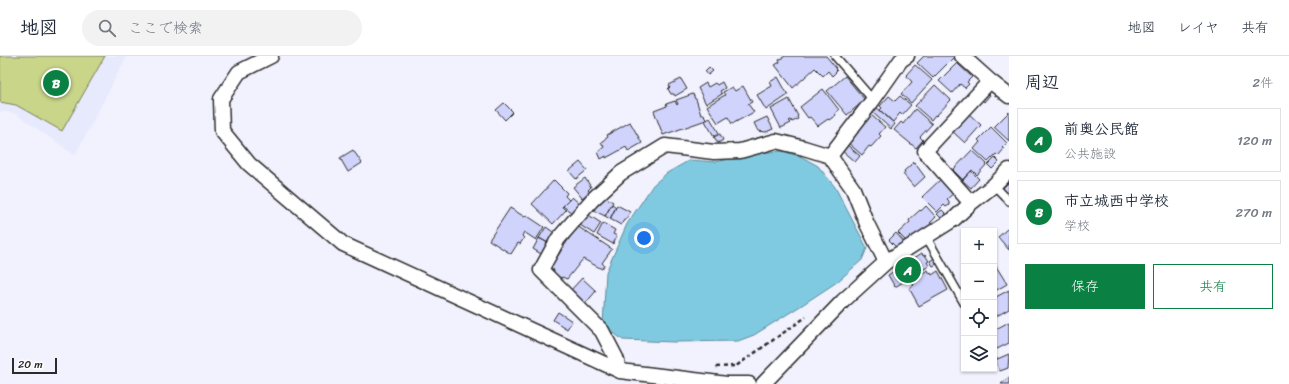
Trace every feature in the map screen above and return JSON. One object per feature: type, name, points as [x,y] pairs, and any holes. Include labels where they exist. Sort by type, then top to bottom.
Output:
[{"type":"street","points":[[271,56],[239,72],[221,99],[222,131],[249,164],[343,244],[620,371],[727,384],[749,384]]},
{"type":"street","points":[[830,156],[873,100],[901,60],[907,56]]},
{"type":"street","points":[[962,56],[1009,96]]},
{"type":"street","points":[[971,202],[924,151],[990,81]]},
{"type":"street","points":[[620,371],[616,358],[602,331],[541,270],[558,239],[592,200],[621,173],[664,146],[714,152],[740,151],[776,141],[830,156],[853,189],[867,224],[886,262]]},
{"type":"street","points":[[763,384],[843,301],[886,262],[927,238],[954,219],[971,202],[994,185],[1009,170]]},
{"type":"lane","points":[[834,56],[873,100]]},
{"type":"lane","points":[[994,185],[1009,201]]},
{"type":"lane","points":[[927,238],[962,300]]},
{"type":"path","points":[[712,368],[736,366],[810,314]]},
{"type":"shaded area","points":[[0,56],[127,56],[75,155],[16,114],[0,111]]},
{"type":"green space","points":[[0,56],[105,56],[62,131],[16,105],[0,102]]},
{"type":"water","points":[[782,151],[802,157],[818,166],[835,187],[867,248],[862,260],[837,282],[802,305],[754,335],[738,341],[674,342],[623,340],[603,325],[606,272],[627,224],[653,185],[667,173],[690,160],[715,162],[758,153]]},
{"type":"building","points":[[785,56],[826,56],[837,71],[832,76],[828,71],[823,76],[815,68],[793,88],[775,65]]},
{"type":"building","points":[[924,56],[955,56],[933,78],[917,63]]},
{"type":"building","points":[[957,63],[972,77],[967,82],[969,84],[965,88],[960,84],[952,93],[939,81]]},
{"type":"building","points":[[915,65],[932,80],[911,103],[901,94],[912,82],[906,75]]},
{"type":"building","points":[[709,67],[713,71],[708,75],[705,71]]},
{"type":"building","points":[[845,76],[865,100],[847,115],[827,91]]},
{"type":"building","points":[[778,77],[788,95],[766,110],[757,95],[772,86],[770,82]]},
{"type":"building","points":[[681,79],[687,89],[675,96],[674,94],[671,94],[668,89],[670,87],[669,85]]},
{"type":"building","points":[[722,82],[725,88],[720,91],[722,94],[706,104],[698,88],[706,83],[708,87],[715,83],[717,85]]},
{"type":"building","points":[[935,85],[951,100],[931,120],[915,106]]},
{"type":"building","points":[[743,86],[752,102],[748,104],[754,112],[732,124],[728,117],[718,123],[707,106],[725,95],[723,92],[732,87],[735,91]]},
{"type":"building","points":[[823,89],[839,110],[835,113],[836,115],[818,126],[810,117],[808,118],[800,107]]},
{"type":"building","points":[[985,91],[990,95],[984,102],[979,97]]},
{"type":"building","points":[[693,94],[701,115],[704,114],[706,120],[663,135],[654,111],[675,101],[677,105],[676,100]]},
{"type":"building","points":[[889,96],[895,101],[900,96],[911,105],[902,115],[900,113],[893,122],[880,110],[882,108],[880,106]]},
{"type":"building","points":[[789,99],[798,116],[798,119],[792,122],[791,120],[789,121],[791,123],[781,128],[771,109]]},
{"type":"building","points":[[504,103],[513,112],[505,120],[496,110]]},
{"type":"building","points":[[875,106],[895,124],[891,129],[871,111]]},
{"type":"building","points":[[915,109],[932,124],[920,137],[923,140],[916,148],[894,130],[901,122],[903,124]]},
{"type":"building","points":[[1009,112],[1009,141],[994,127]]},
{"type":"building","points":[[968,113],[981,125],[965,143],[952,131]]},
{"type":"building","points":[[871,115],[885,127],[879,134],[881,136],[871,147],[869,146],[862,155],[847,142]]},
{"type":"building","points":[[767,117],[773,129],[766,132],[758,131],[754,123]]},
{"type":"building","points":[[710,118],[719,133],[714,136],[705,121]]},
{"type":"building","points":[[630,122],[642,143],[628,151],[626,147],[606,158],[606,156],[601,159],[598,152],[604,147],[601,142],[608,137],[607,135]]},
{"type":"building","points":[[991,127],[1007,143],[1002,148],[1004,149],[998,156],[996,154],[988,162],[974,149],[980,142],[978,140]]},
{"type":"building","points":[[720,134],[723,140],[718,143],[714,137]]},
{"type":"building","points":[[846,144],[860,156],[855,162],[841,150]]},
{"type":"building","points":[[353,150],[362,163],[348,172],[340,158]]},
{"type":"building","points":[[972,150],[987,164],[977,175],[972,170],[963,180],[953,170]]},
{"type":"building","points":[[995,158],[999,162],[992,169],[988,165]]},
{"type":"building","points":[[580,162],[587,170],[576,179],[569,171]]},
{"type":"building","points":[[914,162],[925,177],[914,187],[903,174],[905,173],[904,171]]},
{"type":"building","points":[[971,171],[979,179],[971,188],[962,180]]},
{"type":"building","points":[[585,178],[591,187],[588,190],[590,192],[582,198],[573,187]]},
{"type":"building","points":[[942,178],[955,192],[947,199],[949,201],[949,205],[946,207],[944,205],[937,212],[922,197]]},
{"type":"building","points":[[554,180],[567,193],[565,196],[569,200],[562,207],[566,210],[553,224],[532,204]]},
{"type":"building","points":[[1009,182],[1009,194],[1003,188]]},
{"type":"building","points":[[602,195],[613,202],[605,216],[593,210]]},
{"type":"building","points":[[572,197],[581,205],[573,214],[563,206]]},
{"type":"building","points":[[612,204],[616,207],[610,219],[605,216]]},
{"type":"building","points":[[617,205],[630,212],[626,220],[624,220],[621,225],[610,219]]},
{"type":"building","points":[[926,206],[936,217],[930,223],[932,224],[916,239],[913,236],[907,242],[898,233],[910,222],[909,220]]},
{"type":"building","points":[[510,208],[525,217],[526,215],[544,227],[536,240],[524,232],[522,236],[524,238],[520,244],[518,243],[511,254],[489,240]]},
{"type":"building","points":[[942,210],[947,215],[942,219],[937,214]]},
{"type":"building","points":[[587,214],[601,223],[594,234],[580,225]]},
{"type":"building","points":[[603,223],[615,230],[613,234],[617,236],[613,244],[597,235]]},
{"type":"building","points":[[577,226],[612,249],[602,263],[604,265],[602,269],[583,259],[567,279],[561,278],[552,273],[554,270],[550,268]]},
{"type":"building","points":[[546,227],[556,234],[550,244],[539,238]]},
{"type":"building","points":[[1009,229],[1009,250],[998,237]]},
{"type":"building","points":[[896,233],[906,244],[899,250],[889,240]]},
{"type":"building","points":[[539,238],[548,243],[541,254],[533,249]]},
{"type":"building","points":[[922,253],[923,256],[925,255],[929,261],[927,262],[929,266],[895,287],[888,275]]},
{"type":"building","points":[[936,257],[939,263],[933,266],[930,261]]},
{"type":"building","points":[[997,268],[1007,284],[997,290]]},
{"type":"building","points":[[928,270],[932,275],[938,271],[948,290],[919,306],[909,288],[914,285],[911,280]]},
{"type":"building","points":[[582,278],[596,291],[585,304],[570,291]]},
{"type":"building","points":[[1009,290],[1009,309],[997,316],[997,300],[997,296]]},
{"type":"building","points":[[558,312],[572,321],[567,329],[553,320]]},
{"type":"building","points":[[1009,322],[1009,343],[997,349],[997,336],[997,328]]},
{"type":"building","points":[[1009,354],[1008,368],[1000,371],[997,364],[997,359]]},
{"type":"building","points":[[1009,377],[1009,384],[1001,384]]},
{"type":"place","name":"市立城西中学校","points":[[56,83]]},
{"type":"place","name":"前奥公民館","points":[[908,270]]}]
